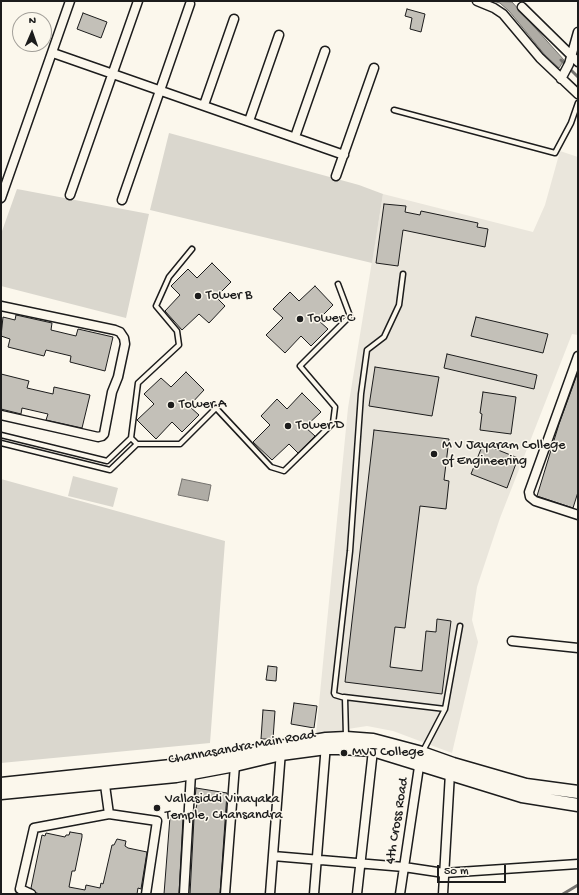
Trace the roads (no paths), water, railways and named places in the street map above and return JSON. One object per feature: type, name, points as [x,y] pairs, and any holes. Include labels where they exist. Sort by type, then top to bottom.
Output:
[{"type":"main road","name":"Channasandra Main Road","points":[[1,793],[104,779],[172,766],[326,744],[346,738],[374,740],[421,758],[450,773],[522,796],[578,799]]},
{"type":"main road","name":"Channasandra Main Road","points":[[326,744],[373,750],[453,764],[578,799]]},
{"type":"main road","name":"Channasandra Main Road","points":[[1,784],[191,774],[235,766],[281,750]]},
{"type":"street","points":[[1,198],[70,1]]},
{"type":"street","points":[[70,195],[138,1]]},
{"type":"street","points":[[477,1],[494,8],[503,14],[512,23],[524,40],[561,79],[578,94]]},
{"type":"street","points":[[122,200],[190,4]]},
{"type":"street","points":[[522,7],[571,63]]},
{"type":"street","points":[[204,106],[234,19]]},
{"type":"street","points":[[561,79],[571,63],[578,32]]},
{"type":"street","points":[[249,121],[279,35]]},
{"type":"street","points":[[295,137],[326,51]]},
{"type":"street","points":[[53,53],[344,154]]},
{"type":"street","points":[[336,176],[374,68]]},
{"type":"street","points":[[1,306],[116,330],[120,332],[124,338],[125,344],[118,377],[112,392],[104,434],[102,436],[98,437],[1,415]]},
{"type":"street","points":[[578,356],[529,492],[530,497],[535,501],[578,513]]},
{"type":"street","points":[[512,641],[578,648]]},
{"type":"street","points":[[314,894],[318,860],[326,744]]},
{"type":"street","points":[[270,894],[281,750]]},
{"type":"street","points":[[357,894],[373,750]]},
{"type":"street","name":"4th Cross Road","points":[[400,894],[421,758]]},
{"type":"street","points":[[226,894],[235,766]]},
{"type":"street","points":[[443,894],[450,773]]},
{"type":"street","points":[[184,894],[191,774]]},
{"type":"street","points":[[104,779],[108,814]]},
{"type":"street","points":[[31,894],[20,889],[34,828],[108,814],[157,821],[146,894]]},
{"type":"street","points":[[273,856],[361,862],[444,873],[578,864]]},
{"type":"lane","points":[[394,110],[555,153],[571,123],[578,103]]},
{"type":"lane","points":[[1,435],[108,461],[131,438],[138,383],[179,345],[177,331],[156,306],[169,277],[192,249]]},
{"type":"lane","points":[[403,274],[399,305],[384,337],[367,350],[361,394],[350,551],[334,693],[335,695],[343,697],[445,709]]},
{"type":"lane","points":[[1,443],[110,470],[137,444],[180,444],[216,408],[271,467],[284,471],[333,423],[335,407],[300,366],[350,316],[338,284]]},
{"type":"lane","points":[[131,438],[137,444]]},
{"type":"lane","points":[[421,758],[445,709],[460,626]]},
{"type":"lane","points":[[343,697],[346,702],[346,738]]},
{"type":"waterway","points":[[561,60],[578,77]]},
{"type":"waterway","points":[[563,894],[578,885]]},
{"type":"place","name":"Tower B","points":[[198,296]]},
{"type":"place","name":"Tower C","points":[[300,319]]},
{"type":"place","name":"Tower A","points":[[171,405]]},
{"type":"place","name":"Tower D","points":[[288,426]]},
{"type":"place","name":"M V Jayaram College of Engineering","points":[[434,454]]},
{"type":"place","name":"MVJ College","points":[[344,753]]},
{"type":"place","name":"Vallasiddi Vinayaka Temple, Chansandra","points":[[157,808]]}]
